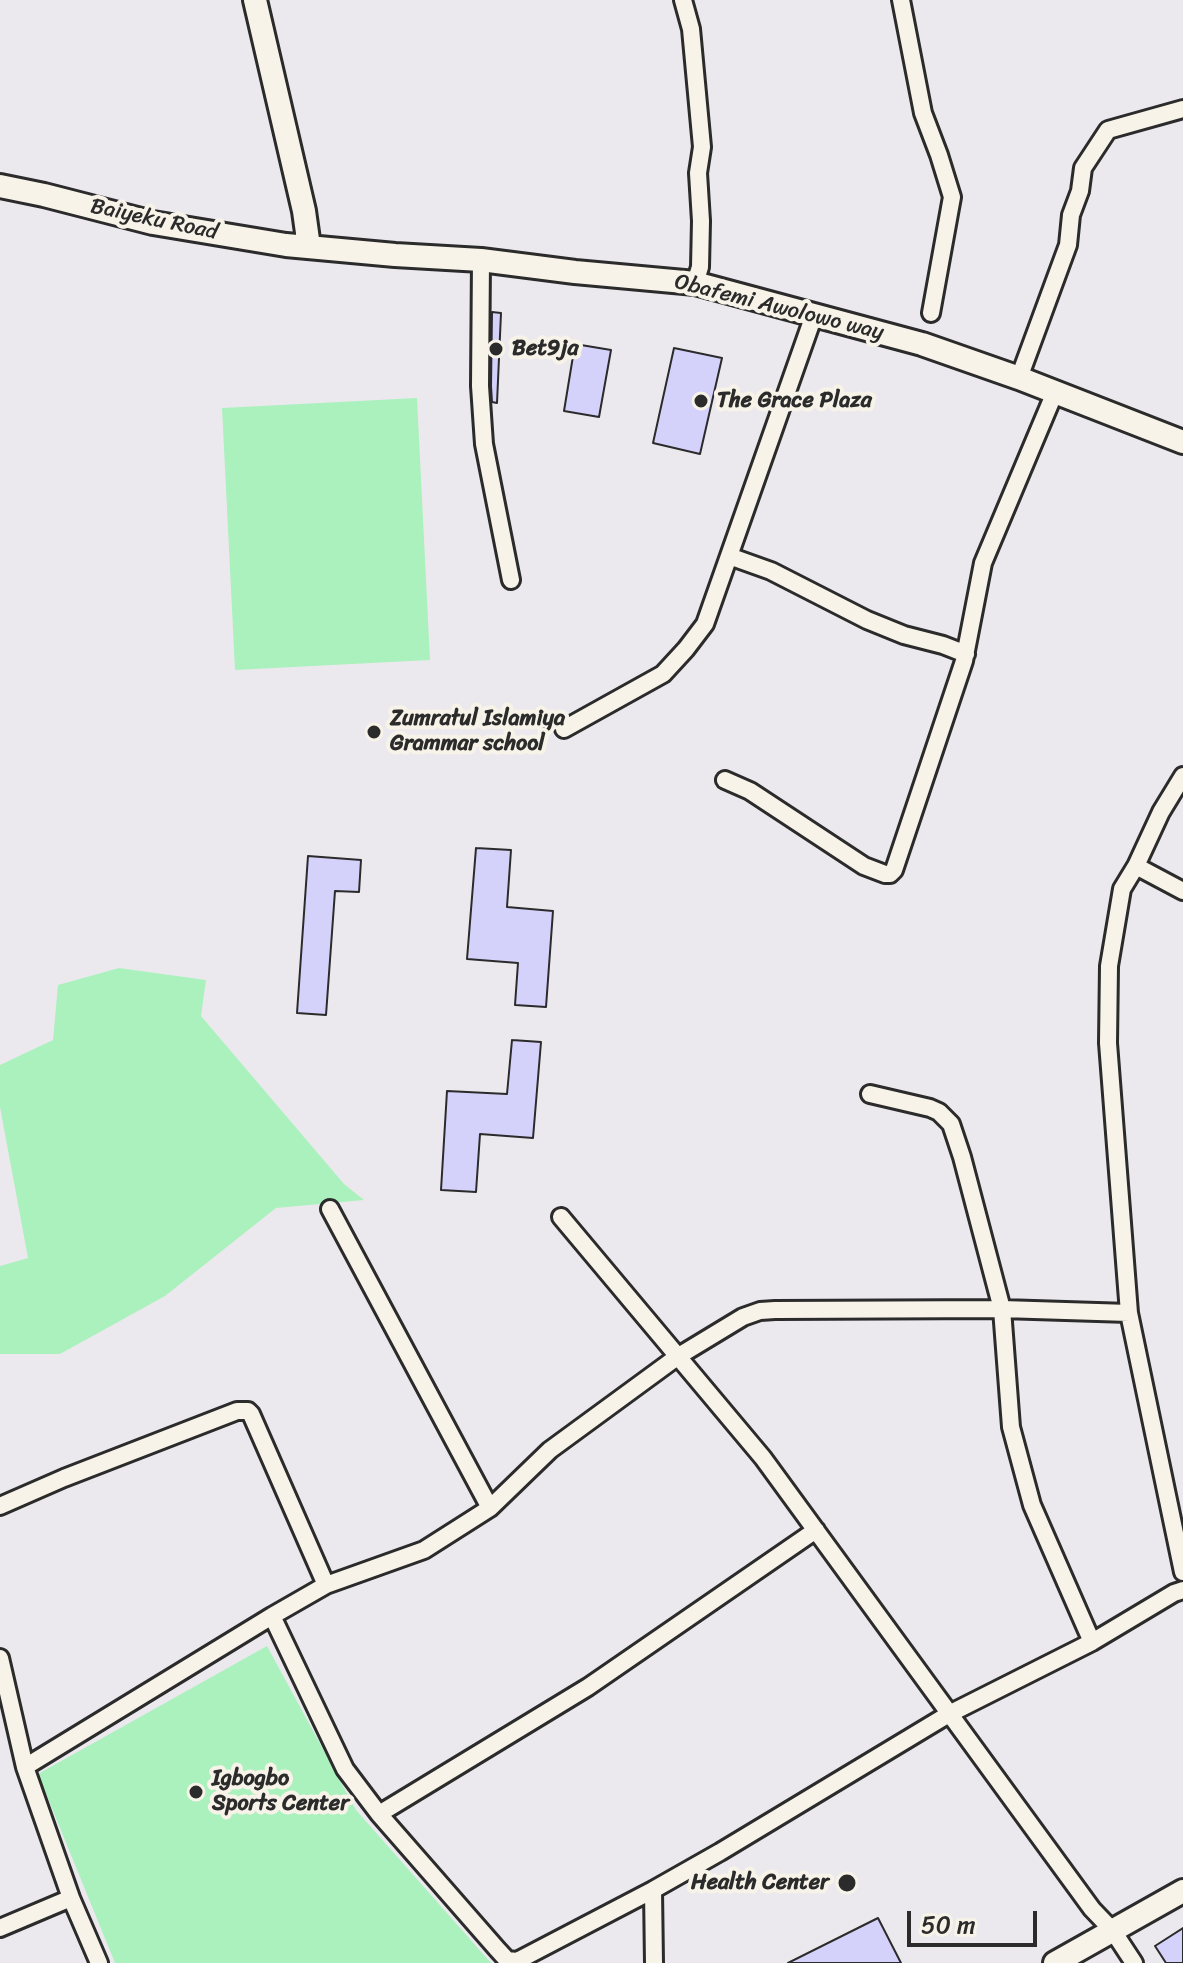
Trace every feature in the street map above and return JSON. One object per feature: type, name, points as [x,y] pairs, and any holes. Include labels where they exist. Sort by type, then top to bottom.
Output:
[{"type":"main road","points":[[255,0],[304,211],[309,247]]},
{"type":"main road","name":"Baiyeku Road","points":[[0,186],[153,223],[309,247]]},
{"type":"main road","name":"Obafemi Awolowo way","points":[[309,247],[481,260],[695,283],[922,344],[1183,442]]},
{"type":"main road","points":[[1055,1963],[1183,1891]]},
{"type":"street","points":[[683,0],[691,29],[702,147],[698,173],[700,267],[695,283]]},
{"type":"street","points":[[901,0],[923,113],[952,197],[931,313]]},
{"type":"street","points":[[1019,378],[1068,245],[1071,215],[1080,191],[1083,168],[1108,130],[1183,109]]},
{"type":"street","points":[[481,260],[480,386],[484,444],[511,580]]},
{"type":"street","points":[[564,729],[663,674],[705,624],[814,315]]},
{"type":"street","points":[[725,780],[750,791],[864,866],[885,874],[894,870],[966,654],[983,563],[1055,392]]},
{"type":"street","points":[[729,556],[771,571],[867,620],[966,654]]},
{"type":"street","points":[[1183,776],[1176,801],[1122,889],[1109,966],[1108,1043],[1129,1313],[1183,1572]]},
{"type":"street","points":[[1136,866],[1183,891]]},
{"type":"street","points":[[870,1094],[939,1112],[951,1124],[1002,1309],[1011,1427],[1032,1505],[1092,1642]]},
{"type":"street","points":[[330,1209],[490,1508]]},
{"type":"street","points":[[561,1217],[763,1458],[1134,1963]]},
{"type":"street","points":[[25,1767],[326,1585],[424,1550],[490,1508],[550,1450],[677,1357],[743,1317],[775,1310],[1002,1309],[1129,1313]]},
{"type":"street","points":[[0,1506],[237,1411],[248,1411],[326,1585]]},
{"type":"street","points":[[379,1814],[588,1687],[816,1530]]},
{"type":"street","points":[[272,1616],[345,1769],[379,1814],[507,1960],[517,1961],[720,1852],[949,1714],[1092,1642],[1183,1590]]},
{"type":"street","points":[[0,1658],[3,1682],[25,1767],[71,1898],[99,1963]]},
{"type":"street","points":[[653,1890],[654,1963]]},
{"type":"street","points":[[0,1928],[71,1898]]},
{"type":"green space","points":[[417,398],[430,660],[235,670],[222,408]]},
{"type":"green space","points":[[119,968],[206,980],[201,1016],[344,1184],[364,1200],[276,1208],[165,1296],[60,1354],[0,1354],[0,1266],[28,1258],[0,1107],[0,1065],[53,1040],[58,985]]},
{"type":"green space","name":"Igbogbo Sports Center","points":[[267,1646],[356,1810],[491,1963],[115,1963],[38,1774]]},
{"type":"building","points":[[492,312],[501,313],[497,403],[492,402],[491,386]]},
{"type":"building","points":[[575,344],[611,350],[599,417],[564,411]]},
{"type":"building","name":"The Grace Plaza","points":[[674,348],[722,358],[700,454],[653,443]]},
{"type":"building","points":[[476,848],[511,850],[507,907],[553,911],[546,1007],[515,1005],[518,963],[467,959]]},
{"type":"building","points":[[308,856],[361,860],[359,892],[335,891],[326,1015],[297,1013]]},
{"type":"building","points":[[512,1040],[541,1042],[533,1138],[480,1134],[476,1192],[441,1190],[447,1091],[507,1094]]},
{"type":"building","points":[[878,1918],[901,1963],[788,1963]]},
{"type":"building","points":[[1183,1928],[1183,1963],[1166,1963],[1155,1946]]},
{"type":"place","name":"Bet9ja","points":[[496,349]]},
{"type":"place","name":"The Grace Plaza","points":[[701,401]]},
{"type":"place","name":"Zumratul Islamiya Grammar school","points":[[374,732]]},
{"type":"place","name":"Igbogbo Sports Center","points":[[196,1792]]},
{"type":"place","name":"Health Center","points":[[847,1883]]}]
